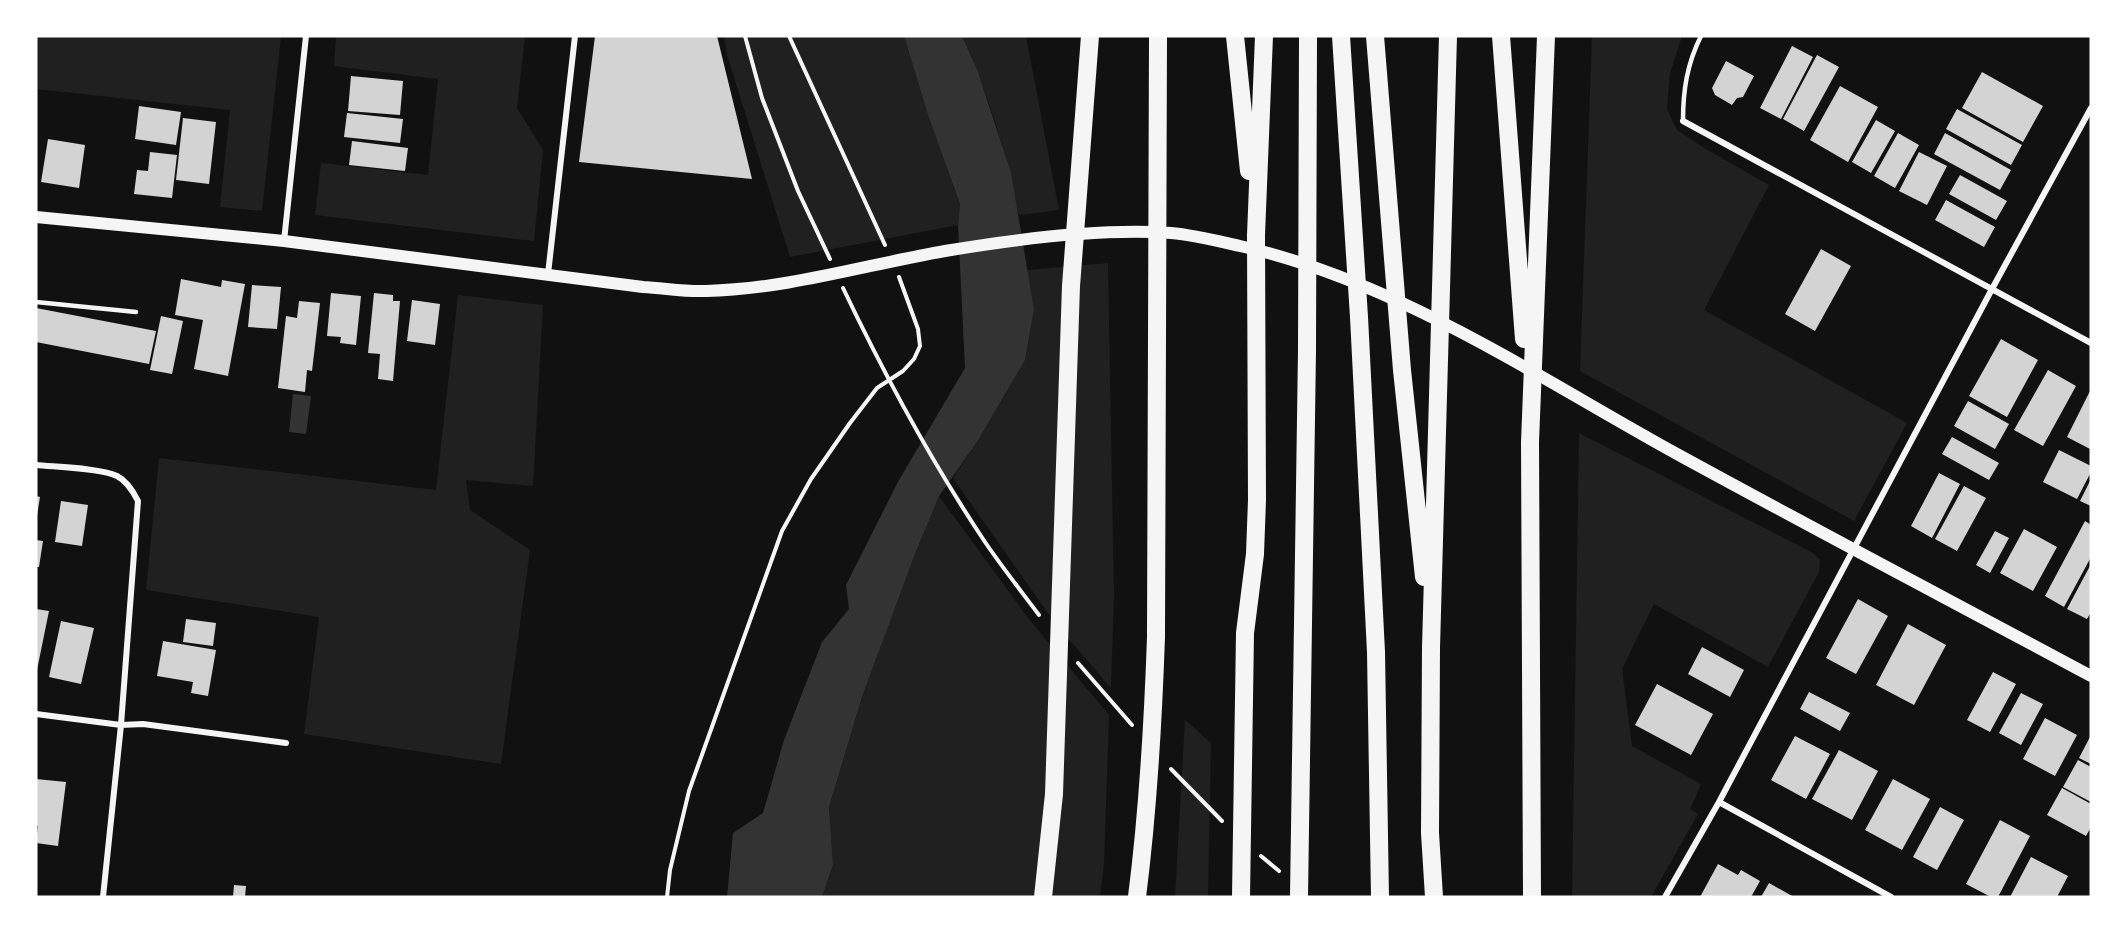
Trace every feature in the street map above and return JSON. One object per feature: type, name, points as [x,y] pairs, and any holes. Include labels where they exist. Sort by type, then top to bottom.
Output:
[{"type":"highway","points":[[1043,897],[1054,794],[1071,286],[1090,36]]},
{"type":"highway","points":[[1137,897],[1146,831],[1156,637],[1158,36]]},
{"type":"highway","points":[[1235,36],[1256,235]]},
{"type":"highway","points":[[1241,897],[1245,633],[1255,554],[1257,500],[1256,235],[1264,36]]},
{"type":"highway","points":[[1299,897],[1307,350],[1308,36]]},
{"type":"highway","points":[[1341,36],[1359,317],[1376,652],[1380,897]]},
{"type":"highway","points":[[1376,36],[1402,370],[1431,648]]},
{"type":"highway","points":[[1434,897],[1431,833],[1431,648],[1448,36]]},
{"type":"highway","points":[[1501,36],[1530,442]]},
{"type":"highway","points":[[1532,897],[1530,442],[1546,36]]},
{"type":"main road","points":[[36,217],[284,241],[643,287],[703,291],[805,281],[945,251],[1061,235],[1171,233],[1275,253],[1324,269],[1369,288],[1479,343],[1677,454],[2091,676]]},
{"type":"street","points":[[284,241],[306,36]]},
{"type":"street","points":[[548,274],[575,36]]},
{"type":"street","points":[[1665,897],[1719,802],[2091,108]]},
{"type":"street","points":[[1683,121],[2091,343]]},
{"type":"street","points":[[36,465],[118,476],[132,488],[138,501],[121,725],[103,897]]},
{"type":"street","points":[[36,714],[121,725],[143,724],[285,743]]},
{"type":"street","points":[[1719,802],[1891,897]]},
{"type":"lane","points":[[1683,121],[1683,89],[1695,47],[1701,36]]},
{"type":"lane","points":[[36,302],[136,312]]},
{"type":"path","points":[[745,36],[766,108],[798,191],[833,266]]},
{"type":"path","points":[[789,36],[888,251]]},
{"type":"path","points":[[668,897],[670,870],[689,791],[782,531],[811,479],[850,423],[877,388],[903,371],[914,359],[920,346],[918,328],[897,272]]},
{"type":"path","points":[[843,287],[868,341],[936,466],[986,544],[1041,618]]},
{"type":"path","points":[[1071,654],[1132,726]]},
{"type":"path","points":[[1163,761],[1230,829]]},
{"type":"path","points":[[1256,852],[1283,874]]},
{"type":"shaded area","points":[[36,36],[281,36],[262,211],[220,207],[230,110],[36,89]]},
{"type":"shaded area","points":[[336,36],[525,36],[517,108],[543,150],[534,241],[315,215],[321,163],[428,175],[438,79],[334,66]]},
{"type":"shaded area","points":[[724,36],[904,36],[928,115],[960,204],[958,225],[790,257],[727,55]]},
{"type":"shaded area","points":[[904,36],[962,36],[978,72],[1011,173],[1034,309],[1025,360],[977,442],[939,496],[915,554],[862,697],[829,807],[833,865],[822,897],[727,897],[733,833],[763,813],[784,740],[822,642],[849,609],[846,585],[899,480],[965,368],[958,225],[960,204],[928,115]]},
{"type":"shaded area","points":[[962,36],[1026,36],[1059,210],[1018,215],[996,124]]},
{"type":"shaded area","points":[[1592,36],[1682,36],[1670,73],[1667,109],[1677,130],[1769,185],[1704,310],[1907,423],[1854,521],[1580,371]]},
{"type":"shaded area","points":[[1108,263],[1114,595],[1111,688],[1054,622],[953,478],[1025,360],[1034,309],[1027,270]]},
{"type":"shaded area","points":[[458,295],[543,305],[533,486],[466,480],[470,510],[530,550],[501,764],[304,734],[319,617],[146,590],[159,458],[436,490]]},
{"type":"shaded area","points":[[293,394],[311,396],[306,434],[289,432]]},
{"type":"shaded area","points":[[1579,433],[1813,553],[1820,560],[1819,572],[1768,667],[1654,604],[1622,669],[1632,746],[1701,784],[1690,809],[1698,814],[1651,897],[1572,897]]},
{"type":"shaded area","points":[[939,496],[1028,618],[1109,715],[1104,864],[1100,897],[822,897],[833,865],[829,807],[862,697]]},
{"type":"shaded area","points":[[1185,720],[1211,743],[1208,897],[1175,897]]},
{"type":"building","points":[[595,36],[717,36],[752,179],[579,162]]},
{"type":"building","points":[[1792,46],[1813,57],[1781,119],[1760,108]]},
{"type":"building","points":[[1817,55],[1839,67],[1804,131],[1783,119]]},
{"type":"building","points":[[1726,61],[1754,76],[1743,97],[1737,98],[1732,105],[1715,95],[1712,88]]},
{"type":"building","points":[[1982,72],[2043,106],[2023,142],[1962,108]]},
{"type":"building","points":[[351,76],[403,81],[400,115],[348,111]]},
{"type":"building","points":[[1840,86],[1878,107],[1848,162],[1810,140]]},
{"type":"building","points":[[139,106],[181,112],[176,145],[135,139]]},
{"type":"building","points":[[1957,109],[2022,145],[2011,165],[1946,129]]},
{"type":"building","points":[[347,113],[403,119],[400,143],[344,137]]},
{"type":"building","points":[[183,118],[216,122],[209,184],[176,180]]},
{"type":"building","points":[[1876,120],[1895,131],[1871,173],[1852,162]]},
{"type":"building","points":[[1898,133],[1919,145],[1895,188],[1874,176]]},
{"type":"building","points":[[1945,133],[2011,170],[2000,190],[1934,154]]},
{"type":"building","points":[[48,139],[85,145],[79,188],[41,182]]},
{"type":"building","points":[[352,141],[408,148],[405,171],[349,165]]},
{"type":"building","points":[[150,152],[177,155],[172,198],[134,194],[137,170],[148,171]]},
{"type":"building","points":[[1919,152],[1947,166],[1927,205],[1899,191]]},
{"type":"building","points":[[1960,175],[2007,201],[1996,220],[1949,194]]},
{"type":"building","points":[[1946,200],[1995,227],[1984,247],[1935,220]]},
{"type":"building","points":[[1821,249],[1851,266],[1815,331],[1785,314]]},
{"type":"building","points":[[181,279],[221,287],[222,280],[245,284],[228,376],[194,369],[203,320],[175,315]]},
{"type":"building","points":[[252,285],[281,287],[277,329],[248,327]]},
{"type":"building","points":[[331,293],[361,296],[356,345],[340,343],[341,337],[327,336]]},
{"type":"building","points":[[374,293],[393,295],[393,301],[400,301],[393,381],[378,379],[380,354],[368,353]]},
{"type":"building","points":[[412,300],[440,304],[435,345],[407,341]]},
{"type":"building","points":[[299,301],[320,303],[312,371],[307,370],[305,392],[278,388],[286,316],[297,318]]},
{"type":"building","points":[[36,308],[156,331],[149,364],[36,342]]},
{"type":"building","points":[[161,316],[183,321],[172,374],[150,370]]},
{"type":"building","points":[[2001,339],[2038,360],[2007,417],[1969,396]]},
{"type":"building","points":[[2048,370],[2076,386],[2043,446],[2014,430]]},
{"type":"building","points":[[2091,389],[2091,447],[2090,449],[2067,437]]},
{"type":"building","points":[[1968,401],[2009,424],[1995,449],[1954,426]]},
{"type":"building","points":[[1952,437],[1999,463],[1989,480],[1942,454]]},
{"type":"building","points":[[2059,450],[2091,466],[2091,472],[2077,499],[2043,482]]},
{"type":"building","points":[[1939,473],[1960,484],[1932,538],[1911,526]]},
{"type":"building","points":[[2091,479],[2091,506],[2080,501]]},
{"type":"building","points":[[1964,486],[1986,498],[1957,551],[1935,539]]},
{"type":"building","points":[[36,496],[40,497],[37,516],[36,515]]},
{"type":"building","points":[[61,501],[88,505],[82,546],[55,542]]},
{"type":"building","points":[[2085,521],[2091,525],[2091,557],[2064,607],[2045,596]]},
{"type":"building","points":[[2024,529],[2057,547],[2033,591],[2000,573]]},
{"type":"building","points":[[1995,531],[2009,538],[1990,573],[1976,565]]},
{"type":"building","points":[[36,540],[43,541],[39,567],[36,567]]},
{"type":"building","points":[[2091,564],[2091,612],[2087,619],[2067,609]]},
{"type":"building","points":[[1858,599],[1888,616],[1856,674],[1826,658]]},
{"type":"building","points":[[36,609],[49,611],[37,670],[36,670]]},
{"type":"building","points":[[186,619],[216,623],[213,646],[183,642]]},
{"type":"building","points":[[61,621],[94,628],[81,684],[49,677]]},
{"type":"building","points":[[1908,624],[1946,645],[1914,705],[1876,685]]},
{"type":"building","points":[[163,641],[216,650],[208,696],[191,693],[193,682],[157,676]]},
{"type":"building","points":[[1702,647],[1744,670],[1730,697],[1688,674]]},
{"type":"building","points":[[1993,672],[2016,684],[1990,732],[1967,720]]},
{"type":"building","points":[[1657,684],[1713,714],[1691,755],[1635,725]]},
{"type":"building","points":[[1809,692],[1850,713],[1840,731],[1800,709]]},
{"type":"building","points":[[2021,693],[2043,704],[2021,745],[1999,733]]},
{"type":"building","points":[[2045,718],[2077,735],[2055,776],[2023,759]]},
{"type":"building","points":[[2091,735],[2091,764],[2079,758]]},
{"type":"building","points":[[1795,736],[1830,754],[1806,799],[1771,780]]},
{"type":"building","points":[[1839,750],[1878,771],[1852,820],[1812,799]]},
{"type":"building","points":[[2078,760],[2091,767],[2091,802],[2063,787]]},
{"type":"building","points":[[36,779],[66,782],[58,846],[36,843],[38,826],[36,825]]},
{"type":"building","points":[[1893,779],[1930,799],[1902,850],[1865,830]]},
{"type":"building","points":[[2062,788],[2091,804],[2091,827],[2086,836],[2047,815]]},
{"type":"building","points":[[1940,807],[1964,820],[1937,870],[1913,857]]},
{"type":"building","points":[[2000,820],[2030,836],[1998,897],[1991,897],[1966,884]]},
{"type":"building","points":[[2031,857],[2068,876],[2057,897],[2010,897]]},
{"type":"building","points":[[1718,864],[1738,875],[1741,870],[1760,881],[1751,897],[1700,897]]},
{"type":"building","points":[[1769,883],[1794,897],[1761,897]]},
{"type":"building","points":[[234,885],[246,886],[245,897],[233,897]]}]
